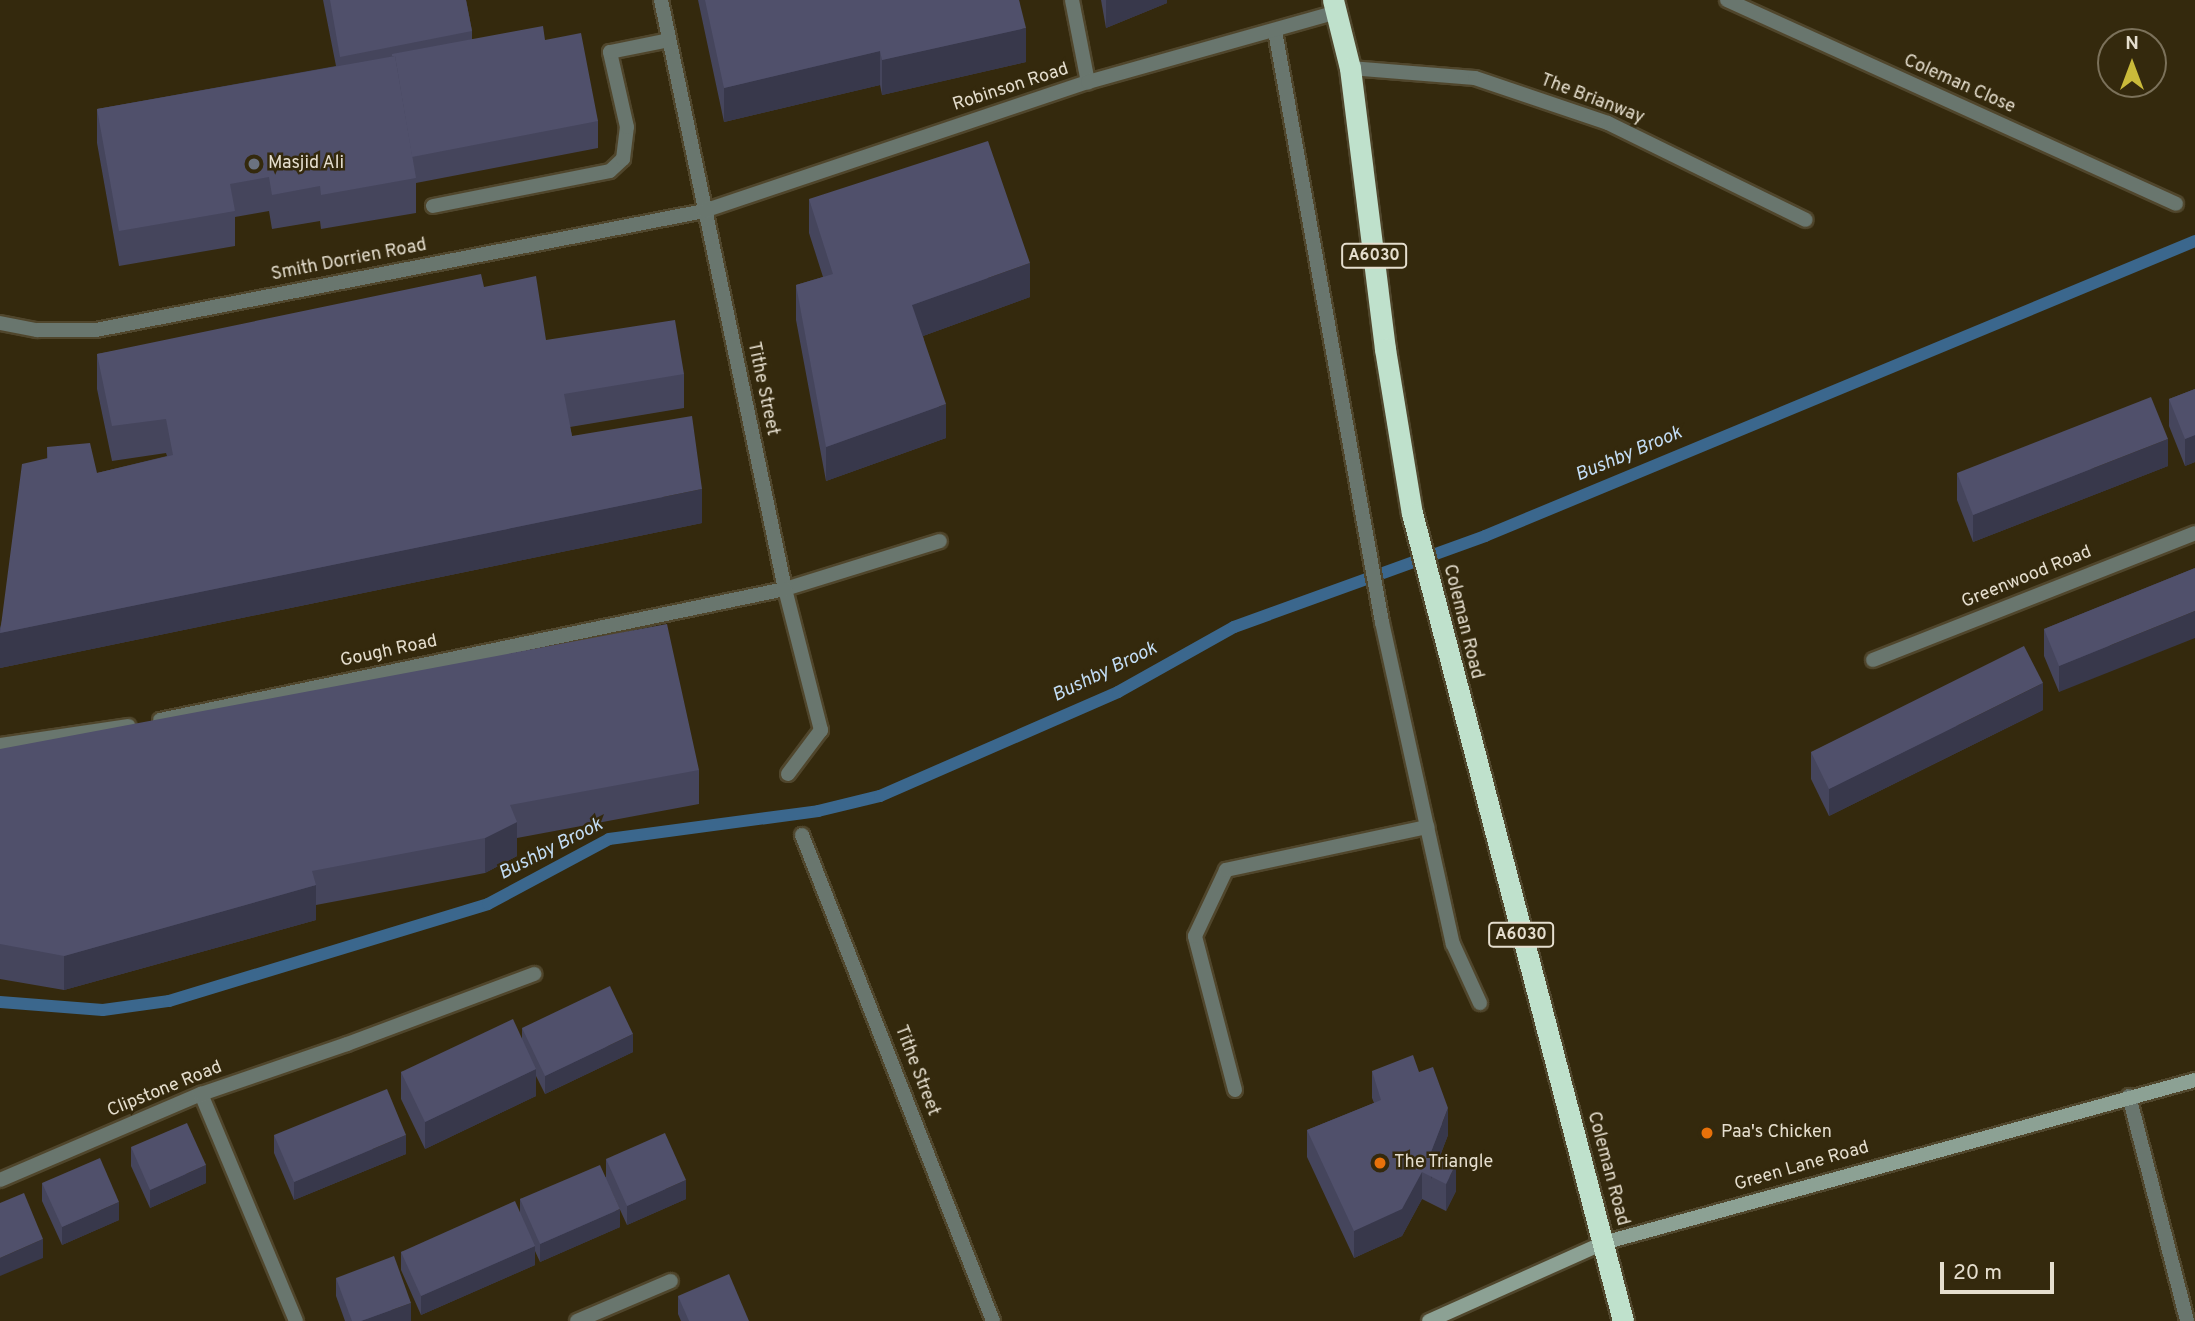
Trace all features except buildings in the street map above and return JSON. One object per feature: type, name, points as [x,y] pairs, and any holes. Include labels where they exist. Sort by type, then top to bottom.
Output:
[{"type":"highway","name":"Coleman Road","points":[[1334,7],[1350,68],[1412,513],[1439,626],[1623,1321]]},
{"type":"highway","name":"Coleman Road","points":[[1603,1243],[1637,1321]]},
{"type":"street","name":"Tithe Street","points":[[661,0],[785,589],[821,730],[788,774]]},
{"type":"street","points":[[1072,0],[1088,82]]},
{"type":"street","name":"Coleman Close","points":[[1727,0],[2176,204]]},
{"type":"street","name":"Robinson Road","points":[[704,211],[1088,82],[1275,31],[1334,7]]},
{"type":"street","points":[[1275,31],[1361,519],[1382,622],[1453,944],[1480,1003]]},
{"type":"street","points":[[433,206],[610,171],[623,159],[627,127],[610,52],[669,40]]},
{"type":"street","name":"The Brianway","points":[[1350,68],[1475,78],[1608,123],[1806,220]]},
{"type":"street","name":"Smith Dorrien Road","points":[[0,323],[37,330],[96,330],[704,211]]},
{"type":"street","name":"Greenwood Road","points":[[1873,660],[2195,533]]},
{"type":"street","name":"Gough Road","points":[[0,745],[136,725],[785,589],[940,541]]},
{"type":"street","points":[[1236,1090],[1195,936],[1226,870],[1427,827]]},
{"type":"street","name":"Tithe Street","points":[[802,835],[993,1321]]},
{"type":"street","name":"Clipstone Road","points":[[0,1180],[201,1094],[347,1044],[534,974]]},
{"type":"street","name":"Green Lane Road","points":[[1429,1321],[1603,1243],[2195,1080]]},
{"type":"street","points":[[201,1094],[296,1321]]},
{"type":"street","points":[[2129,1096],[2187,1321]]},
{"type":"street","points":[[578,1321],[671,1281]]},
{"type":"waterway","name":"Bushby Brook","points":[[0,1002],[103,1010],[169,1001],[488,904],[609,839],[818,811],[880,796],[1118,692],[1234,627],[1485,536],[2195,241]]},
{"type":"place","name":"Masjid Ali","points":[[254,164]]},
{"type":"place","name":"Paa's Chicken","points":[[1707,1133]]},
{"type":"place","name":"The Triangle","points":[[1380,1163]]}]
